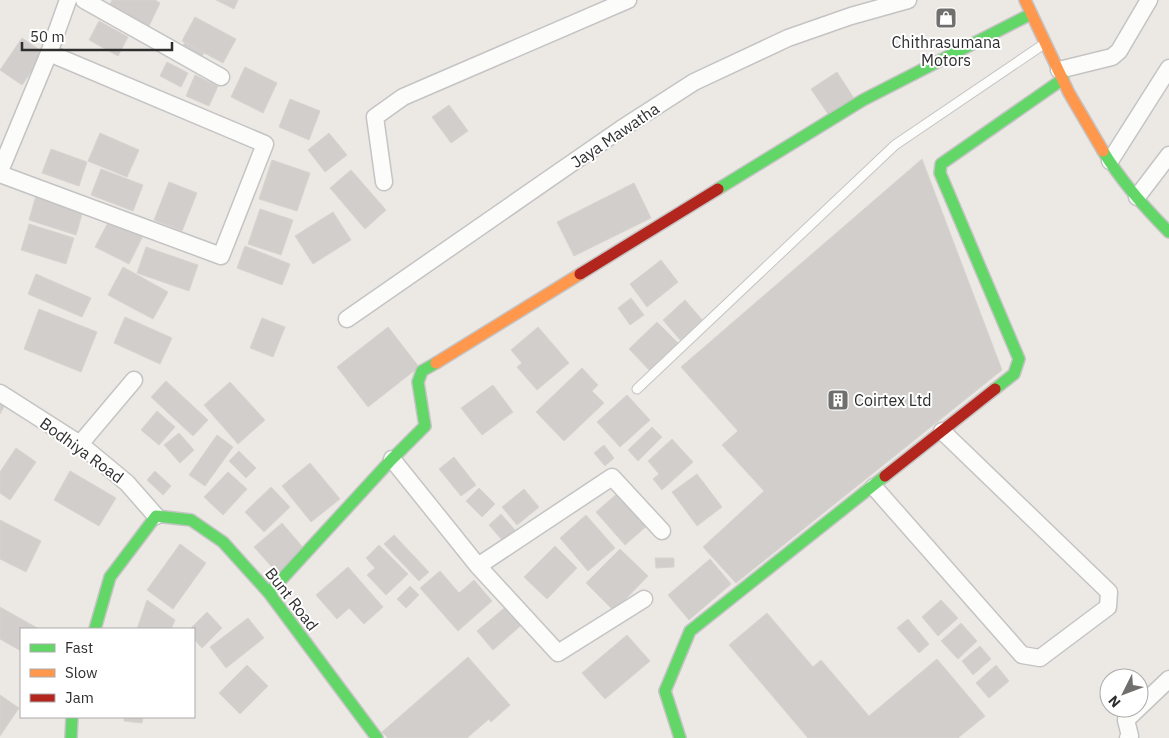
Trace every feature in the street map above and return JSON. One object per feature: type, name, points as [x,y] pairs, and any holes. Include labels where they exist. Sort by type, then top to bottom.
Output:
[{"type":"street","points":[[49,53],[265,144],[221,256],[0,172],[49,53],[68,0]]},
{"type":"street","points":[[84,0],[221,77]]},
{"type":"street","points":[[384,182],[375,117],[404,97],[628,0]]},
{"type":"street","name":"Jaya Mawatha","points":[[347,319],[622,129],[694,82],[788,38],[851,16],[908,0]]},
{"type":"street","points":[[1025,0],[1082,115],[1110,161],[1136,197],[1169,232]]},
{"type":"street","points":[[680,738],[665,691],[690,631],[874,487],[1014,374],[1019,359],[940,173],[941,164],[1061,74],[1112,57],[1120,51],[1148,0]]},
{"type":"street","points":[[269,593],[392,459],[426,426],[418,382],[422,371],[863,100],[1031,14]]},
{"type":"street","points":[[1110,161],[1169,68]]},
{"type":"street","points":[[1136,197],[1169,155]]},
{"type":"street","points":[[80,444],[134,380]]},
{"type":"street","name":"Bodhiya Road","points":[[0,393],[80,444],[127,483],[156,516]]},
{"type":"street","points":[[874,487],[1022,655],[1040,658],[1108,607],[1109,592],[942,431]]},
{"type":"street","points":[[392,459],[478,566],[558,653],[644,599]]},
{"type":"street","points":[[478,566],[612,478],[662,530]]},
{"type":"street","points":[[95,628],[110,577],[156,516]]},
{"type":"street","name":"Bunt Road","points":[[156,516],[191,520],[222,542],[269,593],[377,738]]},
{"type":"street","points":[[1128,738],[1130,736],[1126,720],[1169,680]]},
{"type":"street","points":[[71,738],[72,718]]},
{"type":"lane","points":[[637,389],[896,146],[1045,43]]},
{"type":"building","points":[[112,0],[155,0],[160,3],[148,28],[108,8]]},
{"type":"building","points":[[216,0],[238,0],[234,9]]},
{"type":"building","points":[[195,17],[236,39],[223,63],[182,41]]},
{"type":"building","points":[[99,21],[128,37],[118,56],[89,40]]},
{"type":"building","points":[[22,38],[44,53],[22,85],[0,70]]},
{"type":"building","points":[[185,42],[204,53],[198,63],[180,52]]},
{"type":"building","points":[[167,62],[188,73],[181,87],[160,76]]},
{"type":"building","points":[[245,67],[277,83],[263,113],[231,97]]},
{"type":"building","points":[[837,72],[855,100],[830,117],[811,89]]},
{"type":"building","points":[[195,75],[218,86],[209,106],[186,96]]},
{"type":"building","points":[[290,99],[320,111],[309,140],[279,127]]},
{"type":"building","points":[[449,105],[468,131],[451,143],[432,117]]},
{"type":"building","points":[[100,133],[139,150],[127,177],[88,161]]},
{"type":"building","points":[[329,133],[347,155],[325,172],[308,150]]},
{"type":"building","points":[[51,149],[87,162],[79,186],[42,173]]},
{"type":"building","name":"Coirtex Ltd","points":[[922,159],[1002,370],[736,583],[703,547],[764,491],[722,445],[738,431],[681,367]]},
{"type":"building","points":[[272,160],[310,173],[297,211],[259,199]]},
{"type":"building","points":[[101,169],[143,185],[133,211],[91,195]]},
{"type":"building","points":[[351,170],[386,210],[365,229],[330,188]]},
{"type":"building","points":[[169,182],[197,193],[182,231],[154,220]]},
{"type":"building","points":[[634,183],[651,218],[574,256],[557,222]]},
{"type":"building","points":[[37,192],[84,207],[76,235],[29,220]]},
{"type":"building","points":[[260,209],[293,220],[281,255],[248,244]]},
{"type":"building","points":[[333,212],[351,240],[313,264],[295,236]]},
{"type":"building","points":[[110,219],[143,236],[129,264],[95,247]]},
{"type":"building","points":[[29,224],[74,238],[66,264],[21,250]]},
{"type":"building","points":[[245,246],[290,264],[282,285],[237,268]]},
{"type":"building","points":[[146,247],[198,265],[189,291],[137,273]]},
{"type":"building","points":[[661,260],[678,282],[647,307],[630,284]]},
{"type":"building","points":[[123,267],[168,292],[153,319],[108,295]]},
{"type":"building","points":[[36,274],[91,298],[82,317],[28,294]]},
{"type":"building","points":[[631,298],[644,315],[630,325],[618,308]]},
{"type":"building","points":[[685,300],[704,322],[682,342],[663,320]]},
{"type":"building","points":[[39,309],[97,332],[81,372],[24,349]]},
{"type":"building","points":[[125,317],[172,338],[160,364],[114,343]]},
{"type":"building","points":[[262,318],[285,327],[273,357],[250,348]]},
{"type":"building","points":[[657,322],[680,345],[652,373],[629,349]]},
{"type":"building","points":[[388,327],[419,367],[368,407],[337,367]]},
{"type":"building","points":[[538,327],[569,363],[537,390],[517,367],[522,363],[511,350]]},
{"type":"building","points":[[582,368],[598,385],[592,391],[604,403],[564,441],[536,412]]},
{"type":"building","points":[[166,381],[208,420],[193,436],[151,397]]},
{"type":"building","points":[[230,382],[265,420],[238,444],[204,405]]},
{"type":"building","points":[[493,385],[513,412],[482,435],[461,408]]},
{"type":"building","points":[[627,395],[650,420],[620,447],[597,422]]},
{"type":"building","points":[[0,403],[5,405],[0,414]]},
{"type":"building","points":[[157,411],[175,427],[159,445],[141,430]]},
{"type":"building","points":[[652,427],[662,437],[638,461],[628,450]]},
{"type":"building","points":[[179,433],[194,450],[180,463],[164,445]]},
{"type":"building","points":[[217,435],[233,447],[205,486],[189,475]]},
{"type":"building","points":[[672,439],[693,462],[662,490],[653,479],[659,474],[648,461]]},
{"type":"building","points":[[604,445],[614,458],[605,466],[594,453]]},
{"type":"building","points":[[16,448],[36,462],[10,500],[0,493],[0,472]]},
{"type":"building","points":[[239,451],[256,468],[246,478],[229,461]]},
{"type":"building","points":[[454,457],[476,485],[461,496],[439,469]]},
{"type":"building","points":[[310,463],[340,499],[311,522],[282,486]]},
{"type":"building","points":[[70,471],[116,498],[99,526],[54,500]]},
{"type":"building","points":[[155,471],[171,486],[163,495],[147,480]]},
{"type":"building","points":[[228,472],[247,489],[223,515],[204,497]]},
{"type":"building","points":[[697,474],[722,507],[697,526],[672,492]]},
{"type":"building","points":[[271,487],[290,507],[264,532],[245,512]]},
{"type":"building","points":[[479,488],[495,504],[482,517],[466,501]]},
{"type":"building","points":[[524,489],[539,507],[517,525],[502,507]]},
{"type":"building","points":[[619,492],[648,525],[625,545],[596,512]]},
{"type":"building","points":[[501,514],[515,530],[503,541],[489,525]]},
{"type":"building","points":[[586,515],[615,548],[588,571],[560,538]]},
{"type":"building","points":[[0,520],[41,541],[26,572],[0,559]]},
{"type":"building","points":[[282,523],[306,551],[279,575],[254,547]]},
{"type":"building","points":[[394,535],[429,572],[419,581],[384,544]]},
{"type":"building","points":[[180,544],[206,563],[173,609],[147,590]]},
{"type":"building","points":[[379,545],[408,574],[386,595],[367,575],[375,568],[366,558]]},
{"type":"building","points":[[555,546],[577,568],[547,599],[524,577]]},
{"type":"building","points":[[620,549],[648,576],[614,611],[586,583]]},
{"type":"building","points":[[655,558],[674,558],[674,567],[656,568]]},
{"type":"building","points":[[710,559],[731,584],[689,620],[668,595]]},
{"type":"building","points":[[348,567],[383,607],[364,624],[349,608],[337,619],[316,595]]},
{"type":"building","points":[[440,571],[459,593],[474,580],[492,601],[458,631],[420,588]]},
{"type":"building","points":[[410,586],[419,595],[406,608],[397,599]]},
{"type":"building","points":[[147,600],[175,620],[171,628],[137,628]]},
{"type":"building","points":[[941,600],[958,618],[938,636],[922,617]]},
{"type":"building","points":[[509,604],[525,622],[493,650],[477,631]]},
{"type":"building","points":[[0,607],[37,628],[20,628],[20,650],[0,639]]},
{"type":"building","points":[[207,612],[222,628],[202,648],[195,640],[195,628],[191,628]]},
{"type":"building","points":[[767,613],[813,667],[821,660],[869,716],[937,659],[985,716],[958,738],[808,738],[729,645]]},
{"type":"building","points":[[248,618],[264,638],[226,668],[210,647]]},
{"type":"building","points":[[908,619],[929,644],[919,653],[897,628]]},
{"type":"building","points":[[961,623],[977,641],[958,659],[941,641]]},
{"type":"building","points":[[627,635],[650,661],[605,699],[582,673]]},
{"type":"building","points":[[980,646],[991,659],[973,675],[962,661]]},
{"type":"building","points":[[468,657],[510,705],[491,722],[489,719],[467,738],[388,738],[382,732]]},
{"type":"building","points":[[247,665],[268,686],[240,714],[219,693]]},
{"type":"building","points":[[996,665],[1009,681],[989,698],[976,683]]},
{"type":"building","points":[[0,695],[19,708],[0,736]]},
{"type":"building","points":[[124,718],[143,718],[142,723],[124,721]]},
{"type":"traffic: fast","points":[[718,189],[863,100],[1031,14]]},
{"type":"traffic: fast","points":[[995,389],[1014,374],[1019,359],[940,173],[941,164],[1063,79]]},
{"type":"traffic: fast","points":[[1103,151],[1133,193],[1169,232]]},
{"type":"traffic: fast","points":[[269,593],[392,459],[425,426],[418,382],[422,371],[436,363]]},
{"type":"traffic: fast","points":[[680,738],[665,691],[690,631],[885,476]]},
{"type":"traffic: fast","points":[[95,628],[110,577],[156,516],[191,520],[223,542],[269,593],[377,738]]},
{"type":"traffic: fast","points":[[71,738],[72,718]]},
{"type":"traffic: slow","points":[[1025,0],[1069,93],[1103,151]]},
{"type":"traffic: slow","points":[[436,363],[580,274]]},
{"type":"traffic: jam","points":[[580,274],[718,189]]},
{"type":"traffic: jam","points":[[885,476],[995,389]]},
{"type":"place","name":"Chithrasumana Motors","points":[[946,18]]},
{"type":"place","name":"Coirtex Ltd","points":[[838,400]]}]
